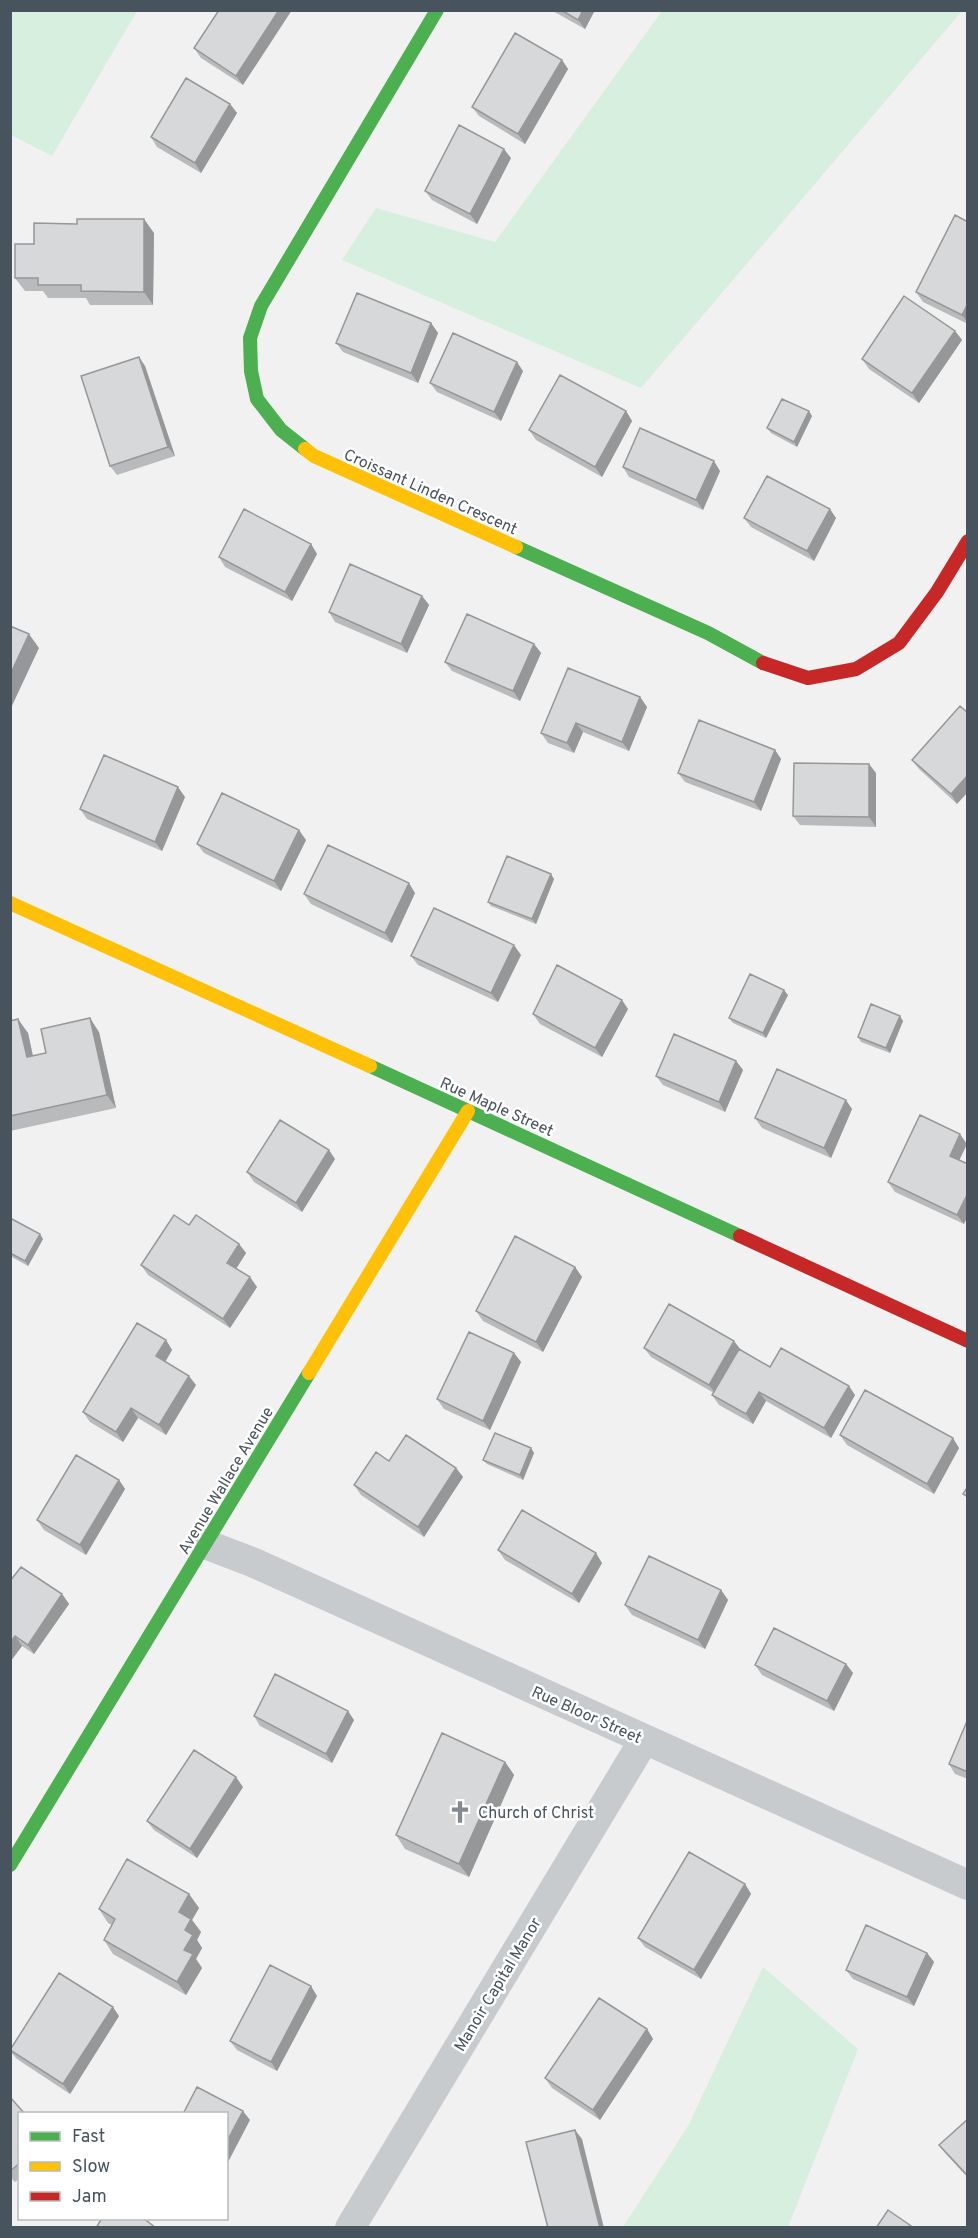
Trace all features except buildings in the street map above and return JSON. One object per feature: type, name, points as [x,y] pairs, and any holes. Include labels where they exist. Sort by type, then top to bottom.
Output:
[{"type":"street","name":"Croissant Linden Crescent","points":[[437,10],[261,306],[250,338],[251,371],[257,399],[281,430],[314,456],[708,633],[761,662],[808,678],[856,669],[899,643],[937,592],[968,541]]},
{"type":"street","name":"Rue Maple Street","points":[[10,903],[968,1341]]},
{"type":"street","name":"Avenue Wallace Avenue","points":[[10,1865],[468,1111]]},
{"type":"street","name":"Rue Bloor Street","points":[[205,1544],[252,1562],[968,1885]]},
{"type":"street","name":"Manoir Capital Manor","points":[[350,2228],[644,1740]]},
{"type":"green space","points":[[10,11],[137,11],[52,156],[11,135]]},
{"type":"green space","points":[[662,11],[962,11],[641,388],[342,260],[376,208],[495,242]]},
{"type":"green space","points":[[763,1967],[858,2049],[788,2227],[623,2227],[688,2126]]},
{"type":"traffic: fast","points":[[305,449],[281,430],[257,399],[251,371],[250,338],[261,306],[437,10]]},
{"type":"traffic: fast","points":[[516,547],[708,633],[763,663]]},
{"type":"traffic: fast","points":[[370,1066],[740,1236]]},
{"type":"traffic: fast","points":[[10,1865],[309,1373]]},
{"type":"traffic: slow","points":[[305,449],[314,456],[516,547]]},
{"type":"traffic: slow","points":[[10,903],[370,1066]]},
{"type":"traffic: slow","points":[[309,1373],[468,1111]]},
{"type":"traffic: jam","points":[[763,663],[808,678],[856,669],[899,643],[937,592],[968,541]]},
{"type":"traffic: jam","points":[[740,1236],[968,1341]]},
{"type":"place","name":"Church of Christ","points":[[460,1812]]}]
